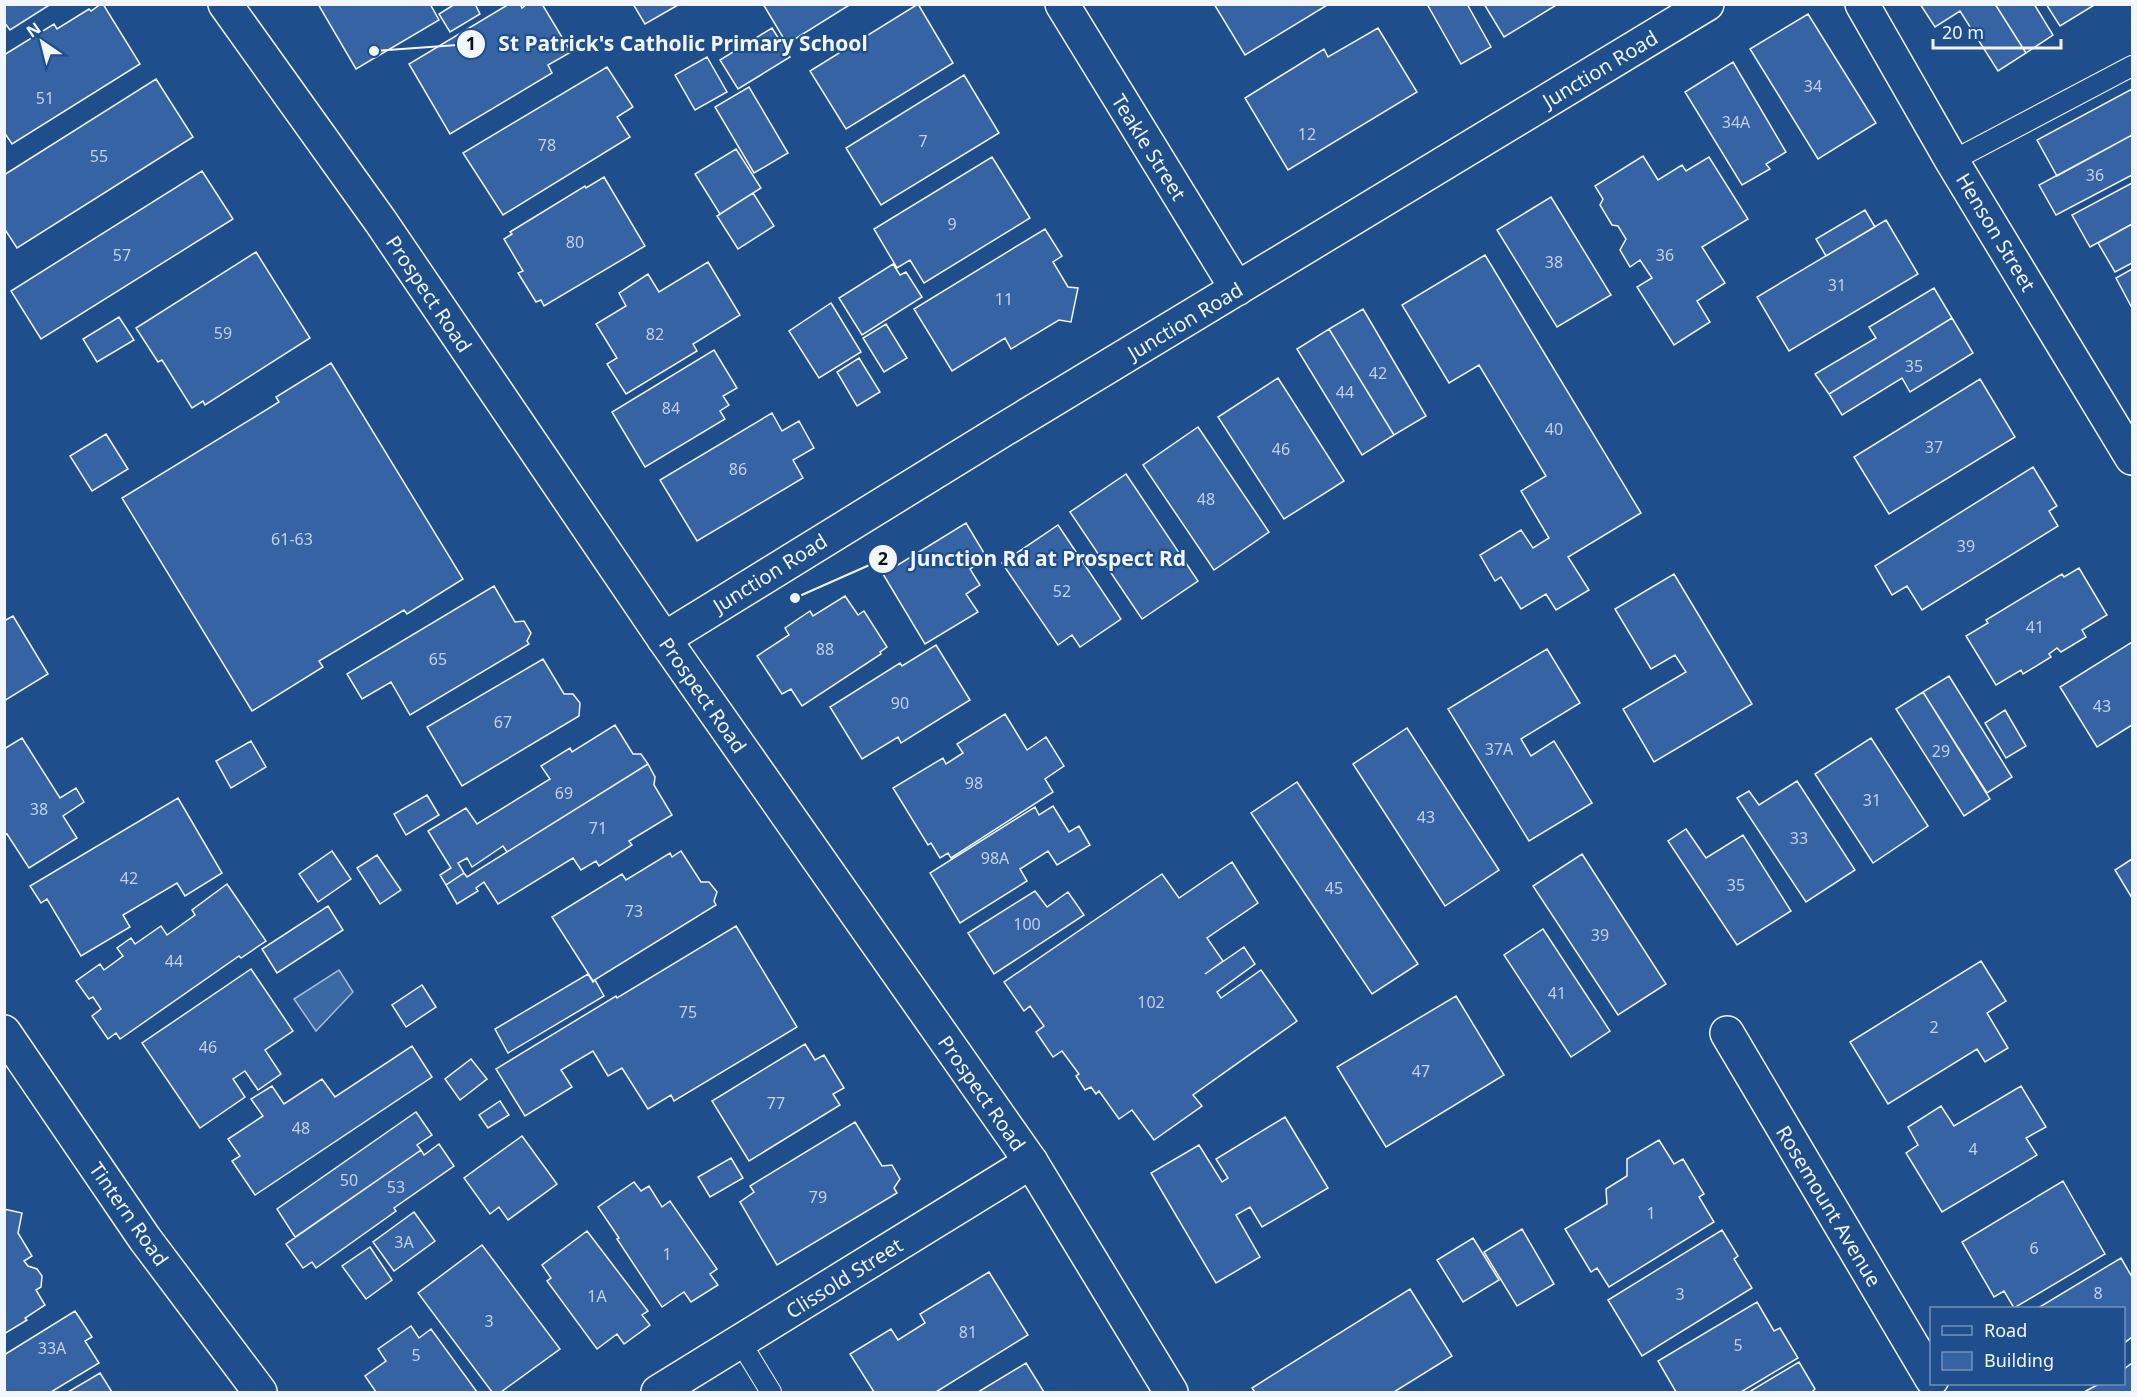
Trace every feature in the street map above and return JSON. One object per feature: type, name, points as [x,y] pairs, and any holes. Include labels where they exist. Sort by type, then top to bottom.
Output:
[{"type":"street","name":"Prospect Road","points":[[225,4],[381,222],[664,639],[1030,1162],[1171,1392]]},
{"type":"street","name":"Teakle Street","points":[[1062,4],[1237,289]]},
{"type":"street","name":"Junction Road","points":[[664,639],[1003,430],[1707,4]]},
{"type":"street","name":"Henson Street","points":[[1862,4],[1952,161],[2133,458]]},
{"type":"street","name":"Tintern Road","points":[[4,1032],[145,1239],[260,1392]]},
{"type":"street","name":"Rosemount Avenue","points":[[1727,1033],[1930,1376]]},
{"type":"street","name":"Clissold Street","points":[[658,1392],[741,1343],[1030,1162]]},
{"type":"lane","points":[[1952,161],[2133,66]]},
{"type":"lane","points":[[741,1343],[771,1392]]},
{"type":"water","points":[[339,970],[353,992],[316,1031],[294,999]]},
{"type":"building","points":[[4,4],[51,4],[10,30],[4,22]]},
{"type":"building","points":[[101,4],[140,64],[12,144],[4,132],[4,55],[54,24],[57,29]]},
{"type":"building","points":[[318,4],[430,4],[439,20],[356,69]]},
{"type":"building","points":[[455,4],[475,4],[480,14],[450,32],[439,14]]},
{"type":"building","points":[[509,4],[520,4],[522,8],[527,4],[542,4],[571,52],[548,65],[552,73],[450,134],[409,64]]},
{"type":"building","points":[[633,4],[678,4],[678,5],[645,24]]},
{"type":"building","points":[[763,4],[851,4],[787,44]]},
{"type":"building","points":[[918,4],[953,63],[846,129],[810,71]]},
{"type":"building","points":[[1214,4],[1329,4],[1245,55]]},
{"type":"building","points":[[1427,4],[1467,4],[1491,47],[1461,64]]},
{"type":"building","points":[[1484,4],[1558,4],[1504,37]]},
{"type":"building","points":[[1920,4],[1995,4],[2026,53],[1998,71],[1960,11],[1935,27]]},
{"type":"building","points":[[1995,4],[2034,4],[2053,35],[2026,53]]},
{"type":"building","points":[[2046,4],[2096,4],[2060,26]]},
{"type":"building","points":[[1808,14],[1876,123],[1818,159],[1750,49]]},
{"type":"building","points":[[772,28],[790,57],[738,89],[720,60]]},
{"type":"building","points":[[1378,28],[1417,92],[1288,170],[1245,98],[1324,49],[1328,57]]},
{"type":"building","points":[[707,57],[727,92],[695,110],[675,75]]},
{"type":"building","points":[[1733,62],[1786,152],[1766,164],[1770,169],[1742,185],[1685,92]]},
{"type":"building","points":[[607,67],[633,107],[617,117],[630,137],[503,215],[463,153]]},
{"type":"building","points":[[964,75],[999,133],[881,205],[846,148]]},
{"type":"building","points":[[156,79],[193,137],[17,248],[4,228],[4,175]]},
{"type":"building","points":[[749,87],[788,153],[754,173],[715,107]]},
{"type":"building","points":[[2132,89],[2132,135],[2057,176],[2037,140]]},
{"type":"building","points":[[2132,135],[2132,175],[2056,215],[2039,185]]},
{"type":"building","points":[[736,149],[761,188],[720,214],[695,174]]},
{"type":"building","points":[[1643,156],[1658,180],[1682,165],[1686,171],[1709,157],[1748,219],[1702,247],[1725,283],[1697,301],[1710,322],[1674,345],[1637,287],[1652,278],[1640,260],[1630,267],[1620,250],[1626,239],[1618,226],[1612,225],[1600,205],[1603,199],[1595,186]]},
{"type":"building","points":[[992,157],[1030,218],[924,283],[910,260],[897,268],[874,229]]},
{"type":"building","points":[[202,171],[233,219],[41,339],[11,291]]},
{"type":"building","points":[[604,177],[645,246],[544,306],[541,300],[536,302],[518,273],[523,271],[504,239],[512,234],[510,232],[585,186],[586,188]]},
{"type":"building","points":[[2132,183],[2132,224],[2090,247],[2072,215]]},
{"type":"building","points":[[753,193],[774,226],[738,249],[717,216]]},
{"type":"building","points":[[1551,197],[1611,295],[1557,327],[1497,230]]},
{"type":"building","points":[[1865,210],[1875,227],[1826,256],[1816,239]]},
{"type":"building","points":[[1886,220],[1918,274],[1789,351],[1757,297]]},
{"type":"building","points":[[2132,224],[2132,263],[2115,272],[2098,243]]},
{"type":"building","points":[[1045,229],[1062,256],[1053,262],[1068,287],[1078,288],[1071,322],[1059,320],[1011,349],[1005,338],[952,371],[914,309]]},
{"type":"building","points":[[256,252],[310,338],[205,405],[203,401],[192,408],[162,360],[158,362],[136,328]]},
{"type":"building","points":[[1485,255],[1641,513],[1568,557],[1589,590],[1556,610],[1546,594],[1521,609],[1501,577],[1495,581],[1480,555],[1521,530],[1533,548],[1549,538],[1521,491],[1546,476],[1479,365],[1449,383],[1402,305]]},
{"type":"building","points":[[708,262],[740,315],[693,344],[697,351],[626,394],[607,364],[617,358],[596,324],[626,306],[619,293],[648,274],[659,292]]},
{"type":"building","points":[[893,264],[900,275],[906,272],[922,297],[862,335],[839,298]]},
{"type":"building","points":[[2132,269],[2132,308],[2116,278]]},
{"type":"building","points":[[1934,288],[1952,318],[1829,394],[1815,374],[1876,338],[1869,327]]},
{"type":"building","points":[[831,303],[861,352],[819,378],[789,331]]},
{"type":"building","points":[[1363,309],[1426,416],[1394,435],[1329,329]]},
{"type":"building","points":[[119,317],[134,340],[97,362],[83,339]]},
{"type":"building","points":[[1952,318],[1973,353],[1910,392],[1902,378],[1842,415],[1829,394]]},
{"type":"building","points":[[886,324],[907,358],[884,372],[863,338]]},
{"type":"building","points":[[1329,329],[1394,435],[1362,455],[1297,349]]},
{"type":"building","points":[[714,350],[737,388],[723,396],[729,405],[720,411],[725,419],[645,467],[612,412]]},
{"type":"building","points":[[859,358],[880,392],[857,406],[837,372]]},
{"type":"building","points":[[331,363],[463,579],[407,614],[404,610],[319,661],[323,667],[252,711],[122,498],[279,402],[276,397]]},
{"type":"building","points":[[1278,378],[1344,481],[1284,519],[1218,417]]},
{"type":"building","points":[[1980,379],[2015,437],[1889,514],[1854,457]]},
{"type":"building","points":[[772,413],[782,431],[799,421],[814,448],[793,460],[803,478],[697,541],[660,480]]},
{"type":"building","points":[[1198,427],[1269,532],[1214,570],[1143,465]]},
{"type":"building","points":[[106,434],[128,469],[92,491],[70,456]]},
{"type":"building","points":[[2033,467],[2057,506],[2049,511],[2058,526],[1922,610],[1907,586],[1892,595],[1875,566]]},
{"type":"building","points":[[1126,474],[1198,581],[1142,619],[1070,512]]},
{"type":"building","points":[[966,523],[987,558],[970,569],[980,585],[966,594],[978,612],[925,644],[883,574]]},
{"type":"building","points":[[1058,525],[1121,619],[1080,647],[1072,635],[1058,645],[1002,563]]},
{"type":"building","points":[[2079,568],[2107,615],[2082,630],[2086,637],[2061,652],[2057,648],[2049,654],[2051,657],[2023,674],[2021,670],[1996,685],[1966,636],[1988,623],[1986,620],[2062,574],[2064,577]]},
{"type":"building","points":[[1674,574],[1752,704],[1654,762],[1623,709],[1686,672],[1675,655],[1651,669],[1615,609]]},
{"type":"building","points":[[494,586],[515,622],[524,621],[531,633],[527,641],[529,644],[410,715],[391,682],[362,699],[347,674]]},
{"type":"building","points":[[845,596],[858,615],[864,611],[887,647],[880,652],[881,654],[802,706],[791,689],[782,694],[757,656],[789,635],[785,628],[810,611],[813,616]]},
{"type":"building","points":[[13,616],[48,674],[4,701],[4,621]]},
{"type":"building","points":[[2132,642],[2132,725],[2097,747],[2060,687]]},
{"type":"building","points":[[936,645],[970,700],[901,743],[898,737],[862,759],[830,707],[900,663],[902,666]]},
{"type":"building","points":[[1547,649],[1580,703],[1521,739],[1531,756],[1554,741],[1592,803],[1529,841],[1448,709]]},
{"type":"building","points":[[543,659],[564,694],[573,694],[580,703],[579,716],[462,786],[427,727]]},
{"type":"building","points":[[1949,676],[2012,777],[1987,793],[1923,692]]},
{"type":"building","points":[[1923,692],[1990,799],[1964,816],[1896,709]]},
{"type":"building","points":[[2005,710],[2026,746],[2006,758],[1985,723]]},
{"type":"building","points":[[1005,714],[1027,750],[1046,737],[1064,766],[1045,779],[1053,792],[951,858],[948,853],[940,858],[931,843],[928,845],[893,788],[943,758],[946,764],[963,753],[957,744]]},
{"type":"building","points":[[615,725],[633,754],[641,754],[648,764],[507,852],[503,846],[472,867],[467,858],[458,863],[464,873],[446,885],[440,875],[451,868],[428,831],[466,808],[477,824],[550,779],[541,766],[570,748],[572,752]]},
{"type":"building","points":[[1407,728],[1499,870],[1445,906],[1353,764]]},
{"type":"building","points":[[22,738],[60,798],[76,788],[84,802],[63,816],[77,838],[29,868],[7,834],[4,835],[4,749]]},
{"type":"building","points":[[1871,738],[1928,826],[1873,863],[1815,774]]},
{"type":"building","points":[[251,741],[266,767],[231,788],[216,761]]},
{"type":"building","points":[[648,764],[655,777],[654,785],[672,815],[629,841],[632,845],[599,866],[596,861],[581,870],[573,858],[498,904],[484,882],[476,888],[478,891],[457,904],[446,885],[464,873],[467,877]]},
{"type":"building","points":[[1797,781],[1855,870],[1806,902],[1737,798],[1749,791],[1759,805]]},
{"type":"building","points":[[1297,782],[1418,964],[1372,994],[1251,813]]},
{"type":"building","points":[[427,795],[439,815],[406,835],[394,814]]},
{"type":"building","points":[[178,798],[222,873],[185,896],[177,883],[123,915],[130,927],[81,956],[47,899],[41,903],[30,886]]},
{"type":"building","points":[[1053,806],[1069,832],[1079,826],[1090,845],[1057,865],[1048,851],[1020,869],[1027,881],[960,923],[930,873],[1035,807],[1039,815]]},
{"type":"building","points":[[1686,829],[1706,858],[1743,835],[1791,911],[1737,945],[1668,841]]},
{"type":"building","points":[[332,851],[351,879],[318,902],[299,874]]},
{"type":"building","points":[[681,851],[701,882],[709,882],[717,892],[714,901],[716,905],[593,981],[552,917],[622,874],[626,880],[670,853],[672,857]]},
{"type":"building","points":[[1582,854],[1666,984],[1618,1015],[1533,886]]},
{"type":"building","points":[[377,855],[401,890],[380,904],[357,868]]},
{"type":"building","points":[[2132,859],[2132,898],[2115,870]]},
{"type":"building","points":[[1232,862],[1258,903],[1207,938],[1223,961],[1205,974],[1244,947],[1255,964],[1217,992],[1221,998],[1261,970],[1297,1021],[1193,1095],[1202,1106],[1154,1140],[1132,1110],[1119,1119],[1099,1091],[1096,1094],[1091,1087],[1085,1090],[1076,1076],[1079,1074],[1062,1051],[1053,1057],[1036,1032],[1044,1026],[1030,1006],[1024,1011],[1004,982],[1162,874],[1179,898]]},
{"type":"building","points":[[227,884],[266,941],[241,958],[239,956],[120,1039],[116,1033],[108,1039],[92,1016],[101,1009],[93,997],[89,999],[76,981],[100,964],[104,970],[123,956],[117,948],[131,938],[135,944],[161,926],[167,935],[195,915],[192,910]]},
{"type":"building","points":[[1035,891],[1047,907],[1068,892],[1084,915],[994,974],[968,933]]},
{"type":"building","points":[[328,906],[343,930],[277,973],[262,949]]},
{"type":"building","points":[[736,926],[797,1027],[674,1101],[671,1095],[648,1109],[622,1068],[608,1076],[593,1051],[561,1070],[572,1087],[525,1116],[496,1069]]},
{"type":"building","points":[[1543,929],[1610,1031],[1571,1057],[1504,955]]},
{"type":"building","points":[[1981,961],[2006,1001],[1987,1013],[2008,1048],[1985,1062],[1977,1049],[1888,1104],[1850,1042]]},
{"type":"building","points":[[251,969],[293,1031],[265,1050],[281,1074],[258,1090],[245,1071],[233,1079],[245,1097],[200,1128],[142,1043]]},
{"type":"building","points":[[588,974],[593,982],[595,980],[604,996],[508,1053],[495,1029]]},
{"type":"building","points":[[422,985],[436,1007],[406,1027],[392,1005]]},
{"type":"building","points":[[1456,996],[1504,1075],[1386,1147],[1337,1067]]},
{"type":"building","points":[[805,1044],[815,1060],[824,1055],[844,1088],[833,1094],[840,1105],[749,1161],[712,1101]]},
{"type":"building","points":[[412,1046],[432,1077],[255,1195],[232,1161],[240,1156],[228,1139],[263,1116],[251,1099],[272,1086],[284,1104],[322,1079],[335,1097]]},
{"type":"building","points":[[471,1059],[487,1079],[460,1100],[445,1079]]},
{"type":"building","points":[[2021,1086],[2046,1127],[2026,1138],[2037,1155],[1942,1212],[1906,1153],[1918,1145],[1908,1127],[1941,1106],[1954,1126]]},
{"type":"building","points":[[500,1101],[509,1115],[488,1128],[479,1115]]},
{"type":"building","points":[[416,1112],[432,1135],[417,1145],[421,1150],[295,1237],[277,1209]]},
{"type":"building","points":[[1285,1117],[1328,1188],[1262,1227],[1250,1207],[1236,1215],[1260,1257],[1216,1283],[1151,1173],[1199,1145],[1222,1182],[1228,1178],[1216,1159]]},
{"type":"building","points":[[855,1122],[882,1166],[892,1165],[900,1179],[894,1188],[897,1193],[777,1265],[740,1202],[754,1192],[750,1186]]},
{"type":"building","points":[[522,1136],[557,1184],[508,1220],[499,1207],[490,1214],[464,1178]]},
{"type":"building","points":[[1659,1140],[1674,1164],[1683,1159],[1704,1194],[1699,1197],[1714,1222],[1609,1287],[1597,1268],[1591,1272],[1565,1229],[1607,1204],[1606,1189],[1627,1176],[1627,1159]]},
{"type":"building","points":[[439,1144],[454,1166],[394,1208],[396,1211],[316,1268],[312,1262],[303,1268],[286,1244],[421,1150],[424,1155]]},
{"type":"building","points":[[731,1158],[743,1178],[710,1197],[698,1177]]},
{"type":"building","points":[[2063,1181],[2105,1254],[2013,1307],[2004,1291],[1994,1297],[1962,1242]]},
{"type":"building","points":[[634,1182],[641,1191],[649,1186],[662,1207],[670,1201],[717,1269],[710,1274],[718,1285],[691,1302],[684,1292],[662,1307],[598,1207]]},
{"type":"building","points":[[4,1209],[22,1213],[18,1233],[32,1256],[24,1261],[28,1266],[37,1269],[42,1276],[41,1287],[36,1290],[45,1305],[25,1318],[27,1320],[4,1334]]},
{"type":"building","points":[[414,1212],[435,1241],[394,1271],[373,1242]]},
{"type":"building","points":[[1522,1229],[1554,1284],[1517,1306],[1484,1252]]},
{"type":"building","points":[[1722,1230],[1738,1256],[1734,1259],[1752,1288],[1642,1356],[1608,1300]]},
{"type":"building","points":[[587,1231],[648,1311],[642,1315],[650,1325],[624,1344],[617,1334],[597,1349],[547,1281],[551,1278],[542,1265]]},
{"type":"building","points":[[1473,1238],[1499,1280],[1463,1302],[1437,1260]]},
{"type":"building","points":[[482,1245],[560,1349],[501,1392],[492,1392],[418,1293]]},
{"type":"building","points":[[370,1247],[392,1280],[366,1299],[342,1266]]},
{"type":"building","points":[[2121,1258],[2132,1277],[2132,1337],[2125,1342],[2125,1307],[2040,1307]]},
{"type":"building","points":[[989,1272],[1028,1335],[936,1392],[874,1392],[850,1354],[891,1329],[898,1340],[925,1323],[920,1314]]},
{"type":"building","points":[[1410,1289],[1452,1356],[1394,1392],[1255,1392],[1252,1388]]},
{"type":"building","points":[[1757,1302],[1774,1331],[1780,1328],[1798,1358],[1741,1392],[1676,1392],[1658,1361]]},
{"type":"building","points":[[75,1311],[92,1337],[85,1341],[99,1363],[51,1392],[4,1392],[4,1355]]},
{"type":"building","points":[[411,1326],[419,1338],[431,1329],[477,1392],[376,1392],[365,1376],[386,1361],[378,1349]]},
{"type":"building","points":[[1799,1362],[1815,1389],[1812,1392],[1749,1392]]},
{"type":"building","points":[[1026,1363],[1044,1392],[978,1392]]},
{"type":"building","points":[[2132,1363],[2132,1392],[2084,1392],[2097,1385],[2125,1385],[2125,1368]]},
{"type":"building","points":[[100,1373],[112,1392],[68,1392]]},
{"type":"place","name":"St Patrick's Catholic Primary School","points":[[374,51]]},
{"type":"place","name":"Junction Rd at Prospect Rd","points":[[795,598]]}]
